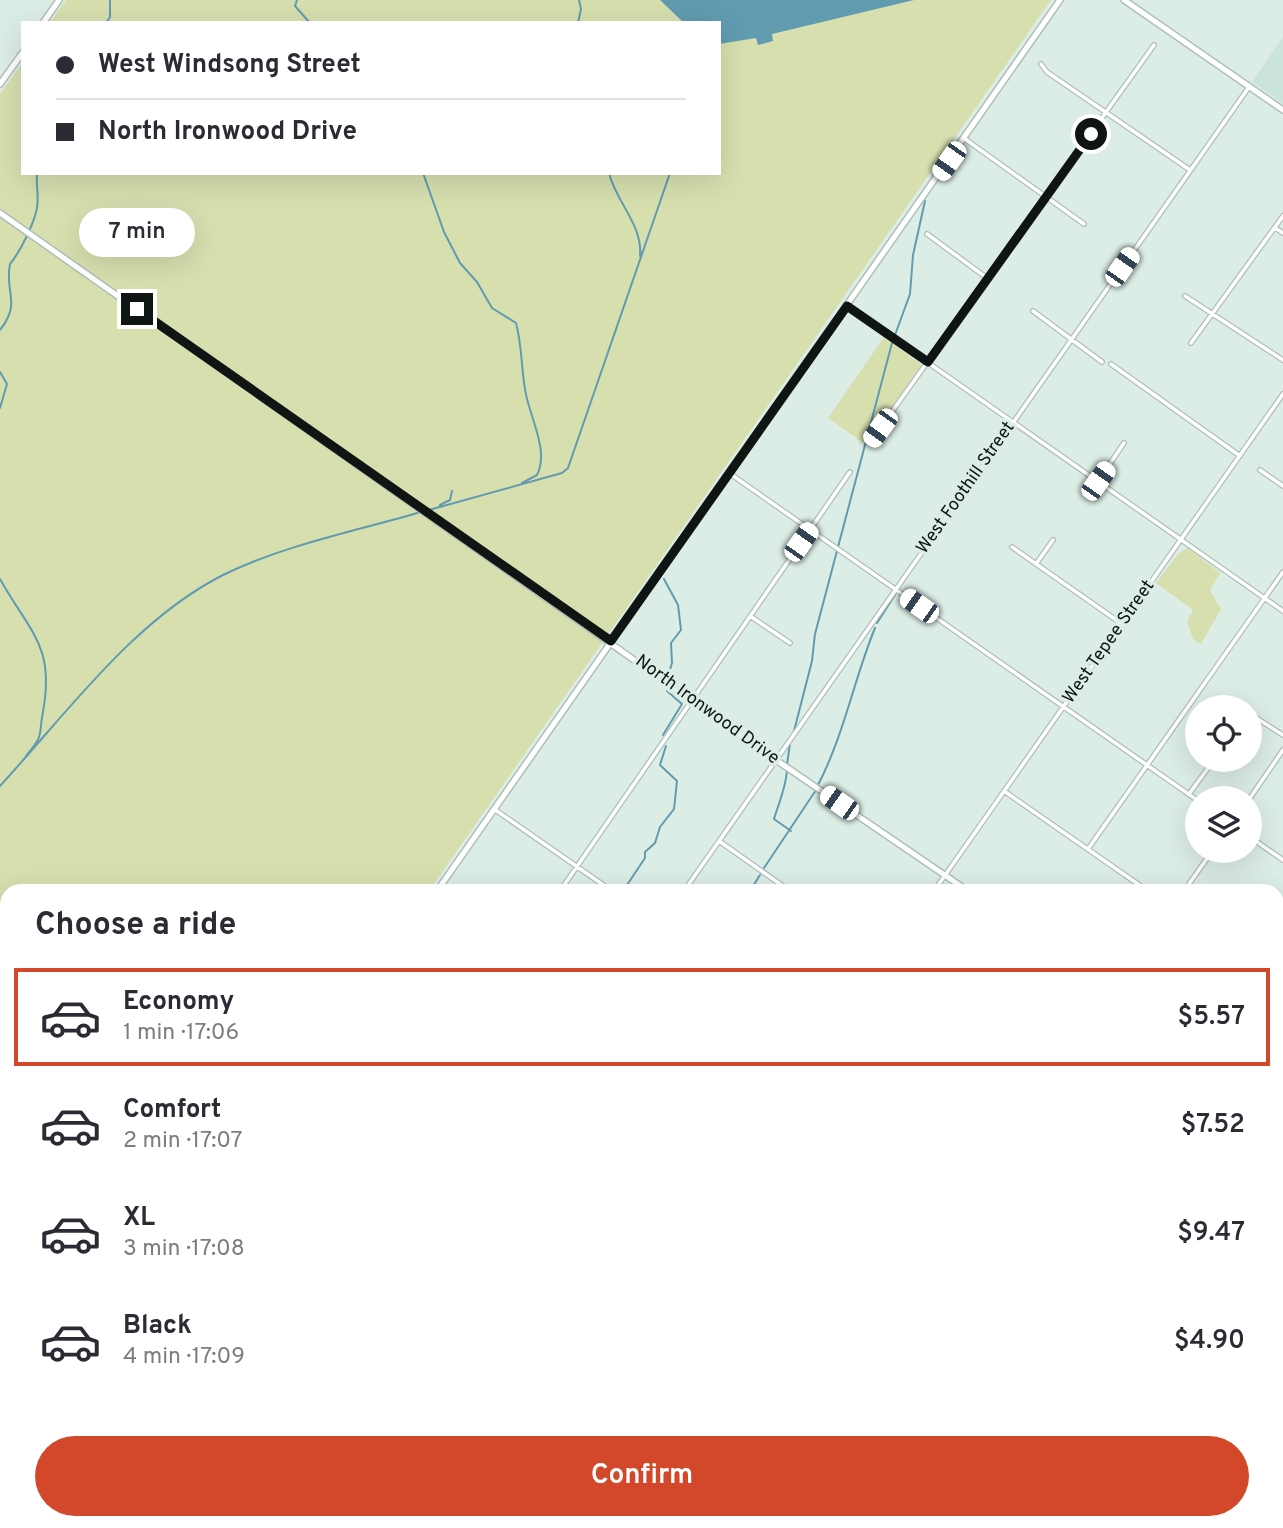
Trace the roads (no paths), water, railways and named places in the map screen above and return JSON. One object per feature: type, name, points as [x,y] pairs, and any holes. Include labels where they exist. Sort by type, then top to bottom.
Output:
[{"type":"street","points":[[442,884],[1060,0]]},
{"type":"street","points":[[1124,0],[1283,110]]},
{"type":"street","points":[[44,21],[56,1]]},
{"type":"street","points":[[871,441],[1154,45]]},
{"type":"street","points":[[0,84],[21,54]]},
{"type":"street","points":[[1041,64],[1048,72],[1190,170]]},
{"type":"street","name":"West Foothill Street","points":[[689,884],[1248,87]]},
{"type":"street","points":[[965,139],[1084,224]]},
{"type":"street","name":"North Ironwood Drive","points":[[0,213],[611,641],[776,760],[959,884]]},
{"type":"street","points":[[1191,343],[1283,216]]},
{"type":"street","points":[[1275,228],[1283,233]]},
{"type":"street","points":[[927,234],[987,278]]},
{"type":"street","points":[[1185,296],[1283,360]]},
{"type":"street","points":[[847,306],[1283,611]]},
{"type":"street","points":[[1032,310],[1102,362]]},
{"type":"street","points":[[1111,364],[1240,456]]},
{"type":"street","name":"West Tepee Street","points":[[939,884],[1283,394]]},
{"type":"street","points":[[1098,481],[1124,443]]},
{"type":"street","points":[[1260,470],[1283,486]]},
{"type":"street","points":[[565,884],[850,472]]},
{"type":"street","points":[[729,473],[1185,791]]},
{"type":"street","points":[[1036,564],[1053,540]]},
{"type":"street","points":[[1012,547],[1122,624]]},
{"type":"street","points":[[1088,849],[1283,572]]},
{"type":"street","points":[[750,616],[790,643]]},
{"type":"street","points":[[1262,722],[1283,735]]},
{"type":"street","points":[[1258,786],[1283,750]]},
{"type":"street","points":[[1004,791],[1138,884]]},
{"type":"street","points":[[494,809],[602,884]]},
{"type":"street","points":[[719,841],[780,884]]},
{"type":"street","points":[[1262,845],[1283,860]]},
{"type":"street","points":[[1189,884],[1204,863]]},
{"type":"water","points":[[660,0],[914,0],[772,34],[773,41],[758,45],[756,38],[721,44],[721,21],[682,21]]},
{"type":"waterway","points":[[107,21],[110,17],[110,0]]},
{"type":"waterway","points":[[297,0],[295,6],[308,21]]},
{"type":"waterway","points":[[578,21],[581,9],[579,0]]},
{"type":"waterway","points":[[0,330],[10,312],[10,264],[26,238],[37,208],[37,175]]},
{"type":"waterway","points":[[424,175],[444,232],[460,263],[477,282],[492,308],[516,323],[525,389],[541,455],[537,475],[522,483]]},
{"type":"waterway","points":[[610,175],[637,234],[640,256]]},
{"type":"waterway","points":[[429,510],[562,473],[568,468],[669,175]]},
{"type":"waterway","points":[[895,335],[910,294],[913,255],[925,201]]},
{"type":"waterway","points":[[794,731],[812,661],[815,634],[892,343]]},
{"type":"waterway","points":[[0,372],[7,384],[0,408]]},
{"type":"waterway","points":[[440,505],[450,500],[452,491]]},
{"type":"waterway","points":[[0,786],[103,670],[131,642],[191,594],[223,575],[271,555],[421,512]]},
{"type":"waterway","points":[[0,579],[30,627],[43,655],[46,671],[40,735],[26,756]]},
{"type":"waterway","points":[[664,579],[678,605],[681,630],[671,643],[672,663],[668,676]]},
{"type":"waterway","points":[[877,623],[895,595]]},
{"type":"waterway","points":[[818,785],[835,747],[875,628]]},
{"type":"waterway","points":[[663,735],[682,704],[667,691],[667,687]]},
{"type":"waterway","points":[[787,765],[790,743]]},
{"type":"waterway","points":[[628,884],[645,858],[645,852],[655,843],[660,827],[674,809],[677,781],[660,765],[666,746]]},
{"type":"waterway","points":[[787,770],[774,819],[791,831]]},
{"type":"waterway","points":[[764,868],[816,790]]},
{"type":"waterway","points":[[754,884],[760,875]]}]
